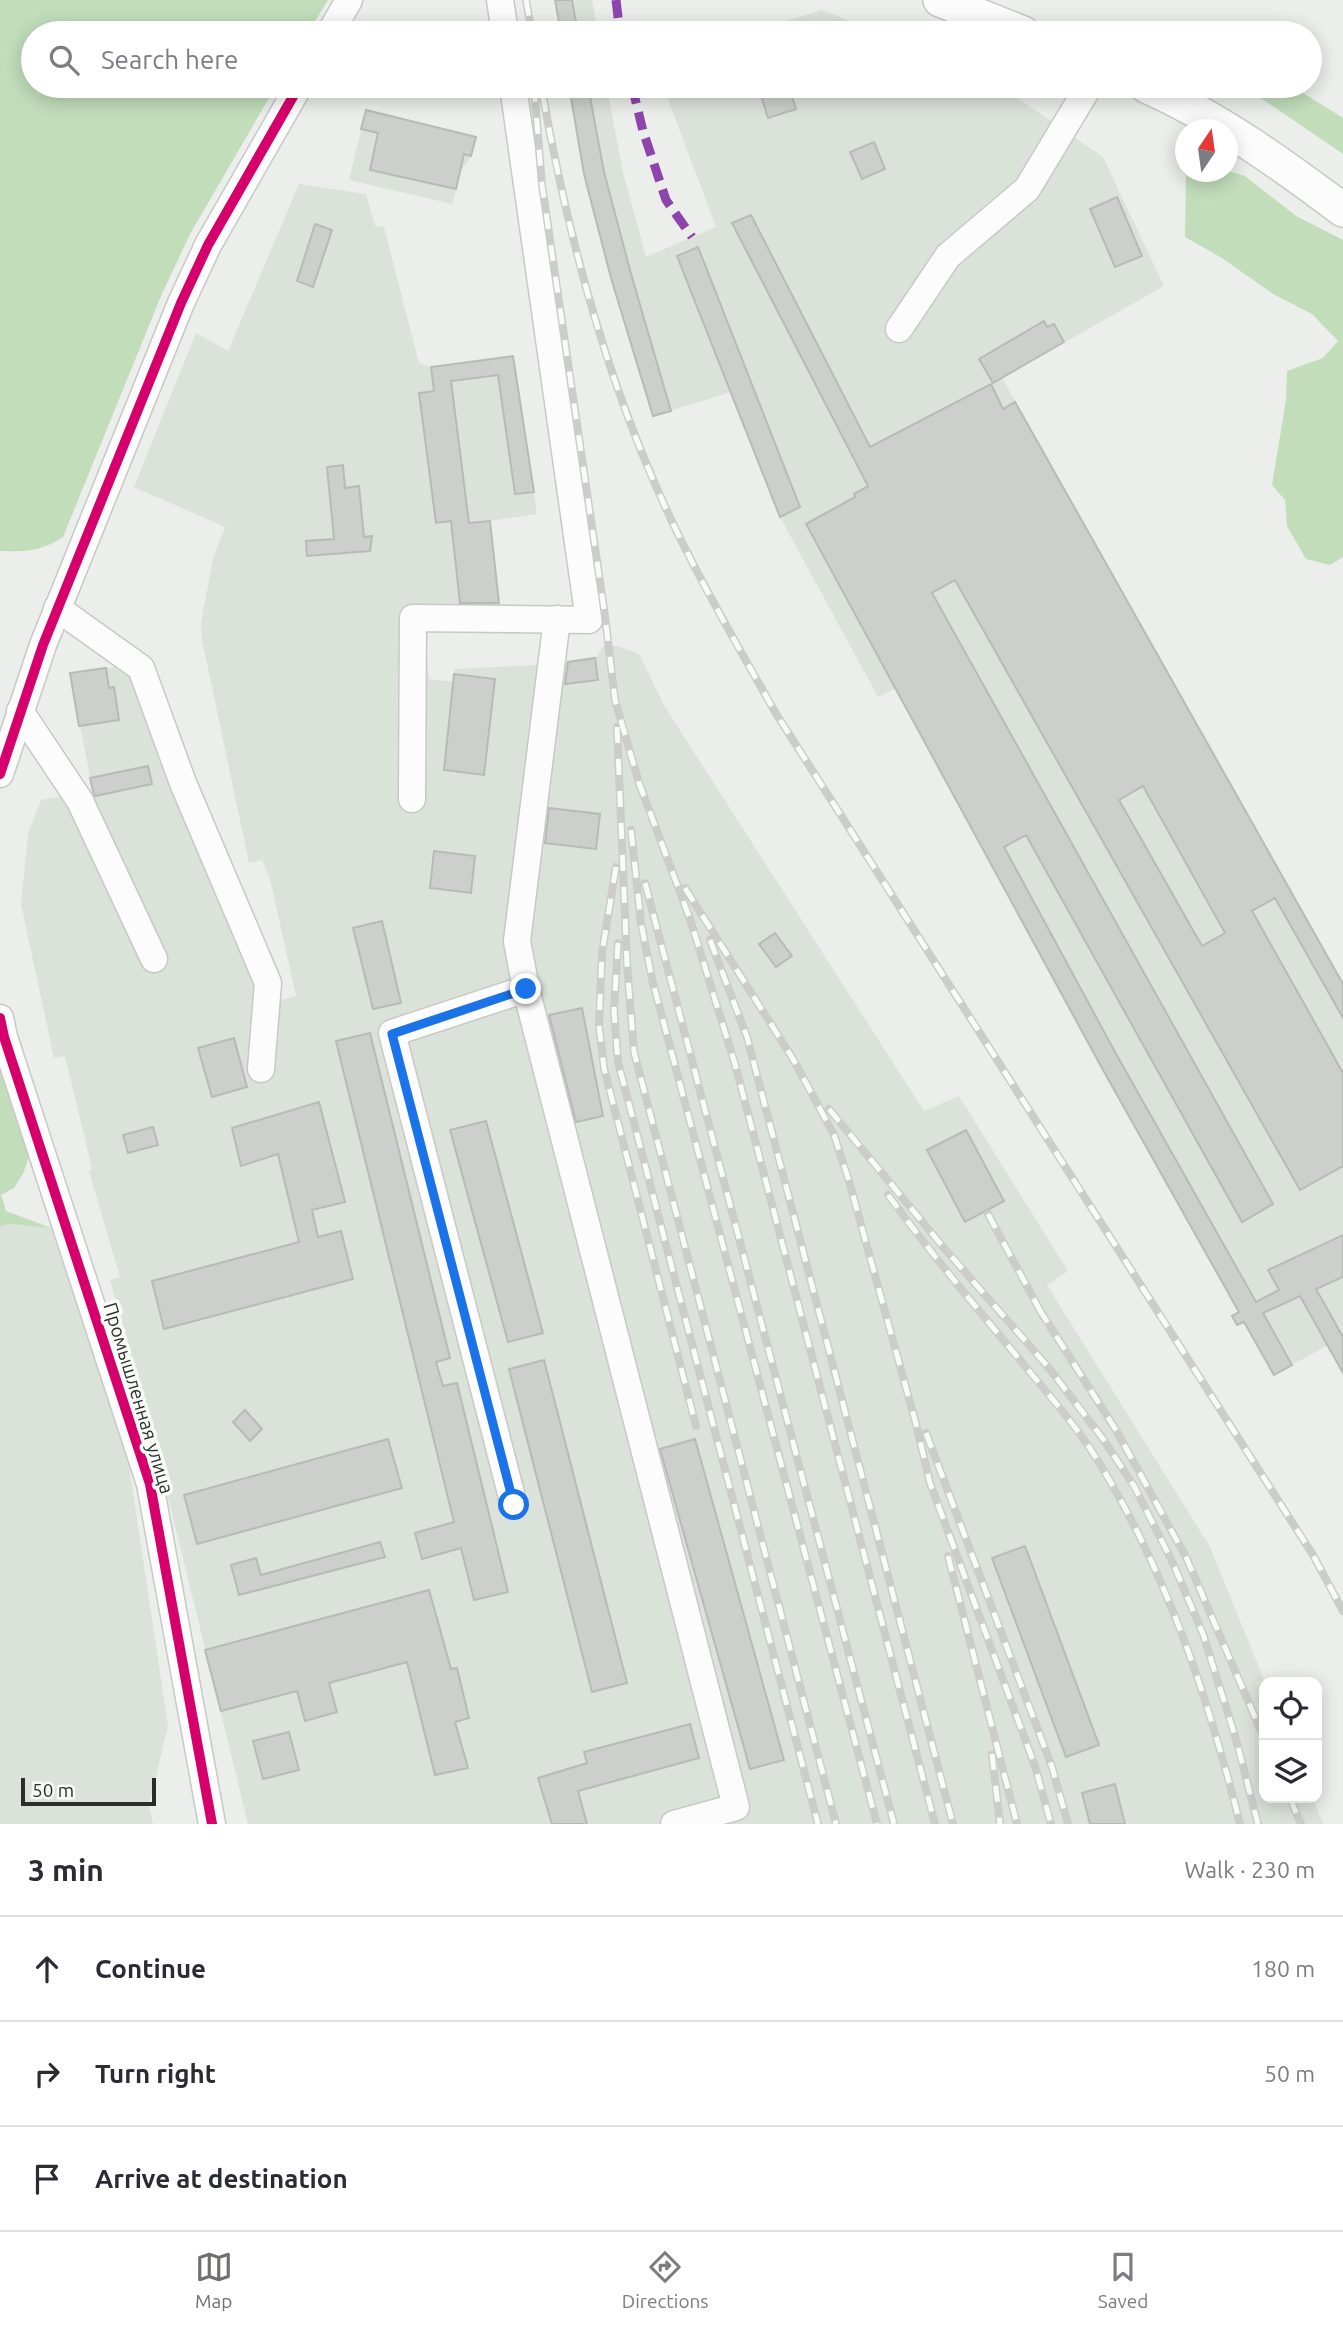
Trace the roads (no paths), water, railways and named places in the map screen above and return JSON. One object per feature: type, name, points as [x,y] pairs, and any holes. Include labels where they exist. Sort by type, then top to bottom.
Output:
[{"type":"main road","points":[[940,0],[993,21]]},
{"type":"main road","points":[[1170,98],[1210,118],[1273,158],[1343,210]]},
{"type":"street","points":[[337,21],[349,0]]},
{"type":"street","points":[[500,0],[503,21]]},
{"type":"street","points":[[0,774],[57,608],[181,303],[208,246],[292,98]]},
{"type":"street","points":[[412,799],[413,618],[589,620],[515,98]]},
{"type":"street","points":[[899,328],[948,256],[1027,189],[1082,98]]},
{"type":"street","points":[[57,608],[141,668],[183,783],[268,982],[261,1069]]},
{"type":"street","points":[[556,620],[517,941],[526,989],[739,1815],[674,1824]]},
{"type":"street","points":[[20,711],[79,801],[154,959]]},
{"type":"street","points":[[514,1505],[392,1034],[526,989]]},
{"type":"street","name":"Промышленная улица","points":[[1,1031],[150,1484],[212,1824]]},
{"type":"railway","points":[[526,0],[530,21]]},
{"type":"railway","points":[[535,98],[542,185],[615,700],[639,783],[690,919],[735,1064],[935,1824]]},
{"type":"railway","points":[[543,98],[580,267],[614,379],[656,487],[703,584],[775,712],[1313,1555],[1343,1611]]},
{"type":"railway","points":[[617,727],[627,964],[634,1052],[836,1824]]},
{"type":"railway","points":[[631,830],[641,923],[652,979],[877,1824]]},
{"type":"railway","points":[[616,867],[602,953],[599,1025],[604,1068],[696,1426]]},
{"type":"railway","points":[[645,883],[894,1824]]},
{"type":"railway","points":[[685,888],[793,1059],[834,1135],[849,1181],[930,1483],[1035,1766],[1051,1824]]},
{"type":"railway","points":[[710,940],[747,1037],[953,1824]]},
{"type":"railway","points":[[618,943],[614,1011],[618,1062],[818,1824]]},
{"type":"railway","points":[[829,1109],[944,1248],[1049,1368],[1103,1439],[1134,1486],[1172,1561],[1203,1634],[1236,1739],[1258,1824]]},
{"type":"railway","points":[[888,1195],[953,1279],[1071,1422],[1123,1504],[1145,1547],[1183,1637],[1214,1729],[1240,1824]]},
{"type":"railway","points":[[988,1214],[1043,1316]]},
{"type":"railway","points":[[1039,1309],[1116,1430],[1186,1557],[1259,1726]]},
{"type":"railway","points":[[926,1433],[1052,1767],[1068,1824]]},
{"type":"railway","points":[[948,1556],[1017,1824]]},
{"type":"railway","points":[[992,1754],[1000,1824]]},
{"type":"railway","points":[[1292,1803],[1301,1824]]}]
